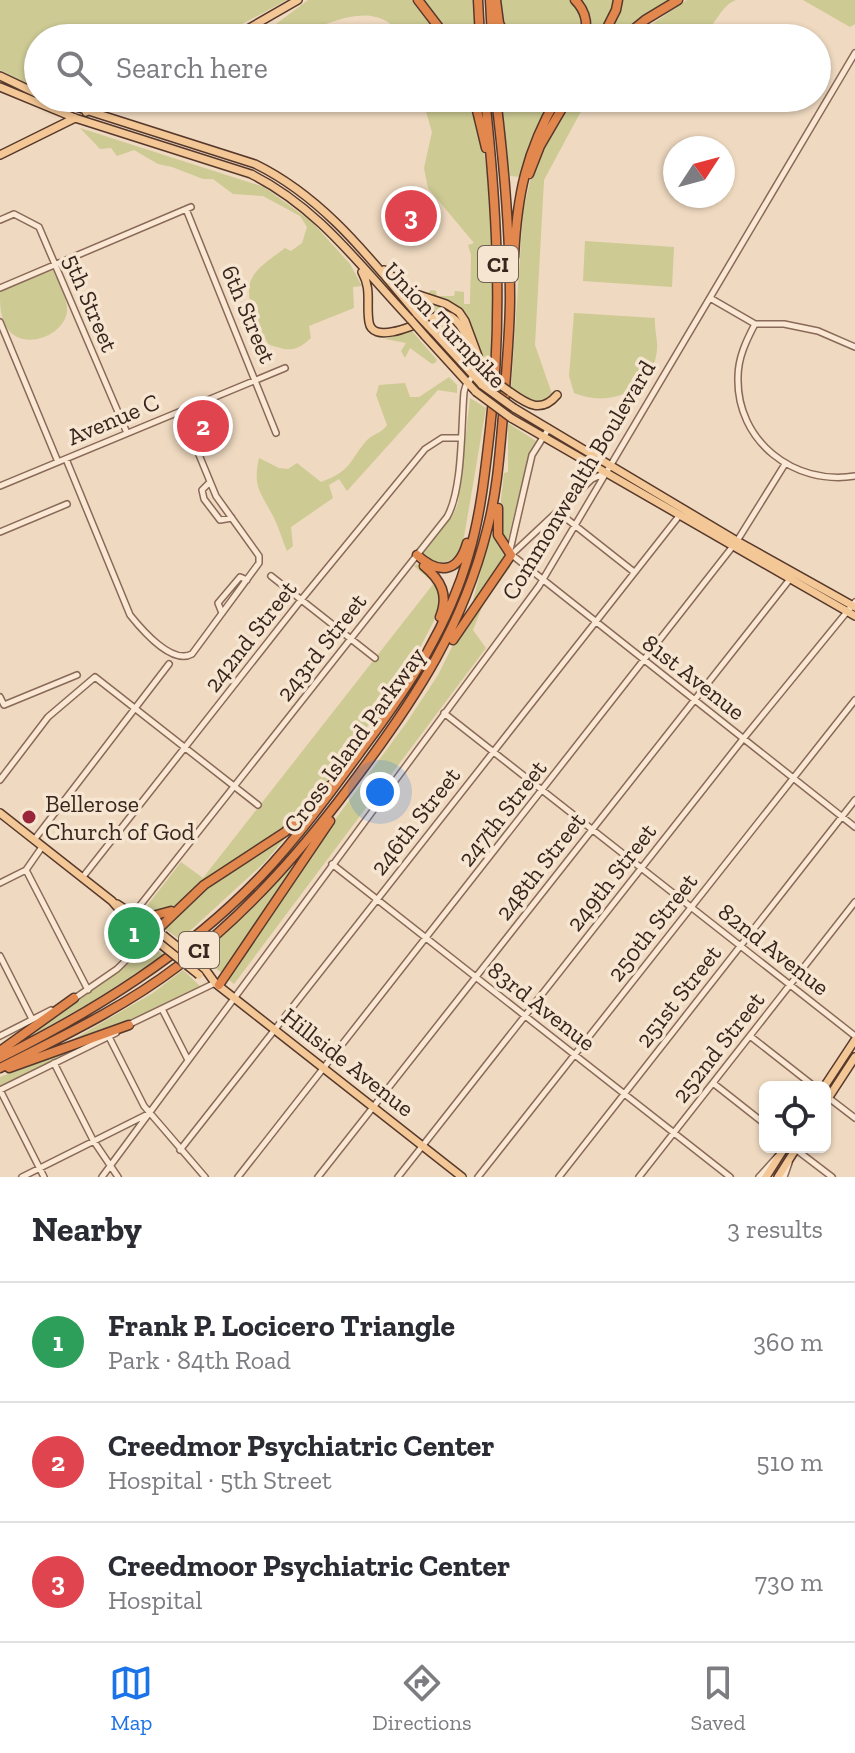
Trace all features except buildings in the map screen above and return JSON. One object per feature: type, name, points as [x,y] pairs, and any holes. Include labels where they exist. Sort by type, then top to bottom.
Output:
[{"type":"highway","points":[[418,0],[436,24]]},
{"type":"highway","points":[[478,0],[479,24]]},
{"type":"highway","points":[[492,24],[493,0]]},
{"type":"highway","points":[[493,0],[499,24]]},
{"type":"highway","points":[[575,0],[588,24]]},
{"type":"highway","points":[[608,24],[618,0]]},
{"type":"highway","points":[[640,24],[678,0]]},
{"type":"highway","points":[[477,112],[496,221]]},
{"type":"highway","name":"Cross Island Parkway","points":[[0,1058],[109,999],[203,930],[282,853],[349,768],[425,658],[446,616],[469,557],[486,477],[497,338],[496,221],[486,112]]},
{"type":"highway","name":"Cross Island Parkway","points":[[0,1070],[111,1010],[191,956],[242,911],[315,832],[418,692],[438,658],[460,614],[477,568],[490,518],[498,468],[509,338],[508,222],[497,112]]},
{"type":"highway","points":[[509,338],[517,213],[534,141],[550,112]]},
{"type":"highway","points":[[515,250],[519,214],[531,168],[559,112]]},
{"type":"highway","points":[[438,658],[511,555],[499,539],[496,528],[498,468]]},
{"type":"highway","points":[[415,556],[438,568],[451,566],[459,560],[465,551],[486,477]]},
{"type":"highway","points":[[415,556],[438,578],[444,598],[443,610],[425,658]]},
{"type":"highway","points":[[157,936],[175,909],[204,885],[285,832],[349,768]]},
{"type":"highway","points":[[215,982],[336,814],[355,779]]},
{"type":"highway","points":[[133,913],[152,917],[175,909]]},
{"type":"highway","points":[[0,1051],[74,998]]},
{"type":"highway","points":[[0,1070],[129,1025]]},
{"type":"main road","points":[[256,24],[298,0]]},
{"type":"main road","points":[[0,76],[24,87]]},
{"type":"main road","name":"Union Turnpike","points":[[0,87],[24,97]]},
{"type":"main road","name":"Union Turnpike","points":[[60,112],[251,174],[307,208],[414,317]]},
{"type":"main road","points":[[0,155],[85,112]]},
{"type":"main road","name":"Union Turnpike","points":[[90,112],[255,164],[277,174],[320,206],[360,248],[467,383],[611,464],[790,579],[853,608]]},
{"type":"main road","points":[[360,248],[413,293],[446,304],[459,312],[486,375]]},
{"type":"main road","points":[[353,257],[370,292],[369,322],[377,333],[390,333],[442,314],[451,314],[459,321],[473,356],[486,375],[528,405],[537,407],[548,404],[557,395]]},
{"type":"main road","name":"Union Turnpike","points":[[428,333],[473,376],[479,389],[511,418],[679,516],[853,608]]},
{"type":"main road","name":"Hillside Avenue","points":[[0,813],[112,901],[133,913],[234,998],[462,1177]]},
{"type":"main road","name":"Hillside Avenue","points":[[112,901],[123,914],[157,936]]},
{"type":"main road","points":[[828,1081],[855,1038]]},
{"type":"main road","points":[[831,1091],[855,1057]]},
{"type":"main road","points":[[766,1177],[781,1153]]},
{"type":"main road","points":[[778,1177],[792,1153]]},
{"type":"street","name":"Commonwealth Boulevard","points":[[831,94],[855,53]]},
{"type":"street","name":"Commonwealth Boulevard","points":[[102,1177],[542,581],[820,112]]},
{"type":"street","name":"6th Street","points":[[55,264],[188,208],[276,433]]},
{"type":"street","name":"5th Street","points":[[0,220],[14,214],[39,227],[127,433]]},
{"type":"street","points":[[0,288],[55,264]]},
{"type":"street","points":[[710,298],[755,324],[784,324],[818,331],[855,347]]},
{"type":"street","points":[[0,322],[58,462]]},
{"type":"street","points":[[755,324],[743,349],[739,367],[741,406],[758,440],[785,464],[815,476],[855,476]]},
{"type":"street","name":"Avenue C","points":[[0,486],[285,368]]},
{"type":"street","points":[[467,383],[473,376]]},
{"type":"street","name":"243rd Street","points":[[133,913],[444,522],[453,506],[467,383]]},
{"type":"street","points":[[66,459],[130,615],[176,657],[186,657],[192,654],[247,580],[259,563],[259,556],[216,496],[181,411]]},
{"type":"street","points":[[511,555],[510,543],[532,455],[549,428]]},
{"type":"street","name":"242nd Street","points":[[82,878],[301,600],[427,447],[442,438],[460,438]]},
{"type":"street","name":"247th Street","points":[[238,1177],[735,544],[785,464]]},
{"type":"street","points":[[511,555],[592,479],[606,473]]},
{"type":"street","points":[[210,482],[202,490],[204,499],[220,520],[232,518]]},
{"type":"street","points":[[0,532],[67,504]]},
{"type":"street","points":[[558,512],[634,572]]},
{"type":"street","name":"246th Street","points":[[180,1150],[679,516]]},
{"type":"street","name":"81st Avenue","points":[[511,555],[855,827]]},
{"type":"street","points":[[271,576],[375,658]]},
{"type":"street","name":"248th Street","points":[[318,1177],[790,579]]},
{"type":"street","name":"249th Street","points":[[398,1177],[743,739],[853,608]]},
{"type":"street","points":[[34,840],[169,664]]},
{"type":"street","points":[[0,697],[4,705],[77,675]]},
{"type":"street","points":[[0,780],[48,717],[95,677],[258,805]]},
{"type":"street","name":"250th Street","points":[[478,1177],[855,700]]},
{"type":"street","name":"82nd Avenue","points":[[444,713],[855,1038]]},
{"type":"street","name":"251st Street","points":[[559,1177],[855,800]]},
{"type":"street","points":[[0,883],[26,870],[42,847]]},
{"type":"street","name":"83rd Avenue","points":[[332,864],[722,1174],[730,1177]]},
{"type":"street","points":[[26,870],[88,990]]},
{"type":"street","name":"252nd Street","points":[[639,1177],[855,902]]},
{"type":"street","points":[[123,914],[118,919],[135,953]]},
{"type":"street","points":[[0,1036],[88,990],[157,936]]},
{"type":"street","points":[[0,956],[33,1019]]},
{"type":"street","points":[[44,1177],[0,1090],[215,982]]},
{"type":"street","points":[[162,1009],[188,1060]]},
{"type":"street","points":[[750,1036],[807,1081]]},
{"type":"street","points":[[109,1037],[149,1113],[205,1177]]},
{"type":"street","points":[[54,1063],[93,1140],[109,1168],[118,1177]]},
{"type":"street","points":[[713,1083],[759,1119]]},
{"type":"street","points":[[831,1101],[855,1118]]},
{"type":"street","points":[[22,1177],[149,1113]]},
{"type":"street","points":[[759,1177],[780,1153]]},
{"type":"street","points":[[784,1177],[793,1153]]},
{"type":"street","points":[[798,1153],[832,1177]]},
{"type":"shaded area","points":[[0,0],[287,0],[242,24],[24,24],[24,82],[0,70]]},
{"type":"shaded area","points":[[308,0],[413,0],[433,24],[390,24],[382,19],[358,16],[327,24],[276,24]]},
{"type":"shaded area","points":[[422,0],[474,0],[475,24],[441,24]]},
{"type":"shaded area","points":[[499,0],[571,0],[584,24],[503,24]]},
{"type":"shaded area","points":[[582,0],[615,0],[607,24],[591,24]]},
{"type":"shaded area","points":[[624,0],[674,0],[640,24],[615,24]]},
{"type":"shaded area","points":[[687,0],[736,0],[726,6],[712,24],[652,24]]},
{"type":"shaded area","points":[[803,0],[855,0],[855,24],[850,27]]},
{"type":"shaded area","points":[[426,112],[475,112],[490,199],[493,306],[490,374],[484,369],[467,318],[427,294],[431,290],[436,291],[437,296],[454,296],[455,291],[464,292],[464,304],[470,304],[471,255],[468,245],[474,243],[428,188],[424,168],[432,132]]},
{"type":"shaded area","points":[[503,112],[546,112],[520,177],[510,176]]},
{"type":"shaded area","points":[[566,112],[581,112],[544,180],[535,345],[552,394],[550,399],[539,403],[511,389],[523,212],[531,177],[555,126]]},
{"type":"shaded area","points":[[80,128],[264,187],[312,222],[350,264],[362,286],[353,287],[354,308],[309,326],[311,338],[300,346],[286,349],[268,344],[250,303],[249,286],[267,262],[285,248],[291,251],[302,243],[307,227],[300,216],[263,196],[233,194],[213,179],[203,179],[158,164],[134,150],[117,156],[111,148],[100,149]]},
{"type":"shaded area","points":[[585,241],[674,247],[672,287],[583,281]]},
{"type":"shaded area","points":[[53,270],[66,301],[64,321],[41,338],[22,339],[14,335],[3,319],[0,291]]},
{"type":"shaded area","points":[[403,291],[441,305],[459,318],[448,313],[430,316],[422,313]]},
{"type":"shaded area","points":[[574,313],[655,318],[657,346],[654,364],[638,386],[615,397],[587,397],[574,393],[569,376]]},
{"type":"shaded area","points":[[440,317],[454,322],[462,334],[474,364],[470,367],[435,328],[438,325],[434,320]]},
{"type":"shaded area","points":[[411,330],[437,360],[435,363],[432,364],[410,348],[405,358],[401,351],[406,343],[385,339]]},
{"type":"shaded area","points":[[449,377],[457,385],[457,393],[438,390],[347,491],[339,479],[329,485],[333,498],[291,527],[293,546],[287,551],[258,488],[259,458],[279,468],[288,469],[297,463],[321,482],[331,478],[345,469],[367,440],[387,425],[376,395],[379,385],[405,383],[410,397],[419,397]]},
{"type":"shaded area","points":[[470,398],[486,408],[464,537],[454,557],[438,562],[422,556],[422,553],[453,515],[458,503]]},
{"type":"shaded area","points":[[508,423],[536,441],[530,450],[507,543],[498,526],[504,473],[508,472]]},
{"type":"shaded area","points":[[491,533],[495,533],[497,544],[507,556],[473,600]]},
{"type":"shaded area","points":[[417,564],[432,576],[442,594],[438,613],[411,665],[318,796],[283,831],[205,882],[172,908],[148,915],[143,911],[181,862],[203,878],[434,583],[414,566]]},
{"type":"shaded area","points":[[506,564],[511,566],[485,600],[473,630],[486,648],[234,984],[228,979],[320,840],[407,722],[438,675],[460,631]]},
{"type":"shaded area","points":[[288,835],[264,863],[180,940],[163,927],[195,897]]},
{"type":"shaded area","points":[[297,861],[223,974],[199,955],[260,901]]},
{"type":"shaded area","points":[[148,944],[164,955],[93,1001],[17,1044],[117,973]]},
{"type":"shaded area","points":[[183,970],[200,986],[104,1033],[48,1054],[153,993]]},
{"type":"shaded area","points":[[76,1049],[0,1087],[0,1077]]},
{"type":"place","name":"Creedmoor Psychiatric Center","points":[[411,216]]},
{"type":"place","name":"Creedmor Psychiatric Center","points":[[203,426]]},
{"type":"place","name":"Bellerose Church of God","points":[[29,817]]},
{"type":"place","name":"Frank P. Locicero Triangle","points":[[134,933]]}]
